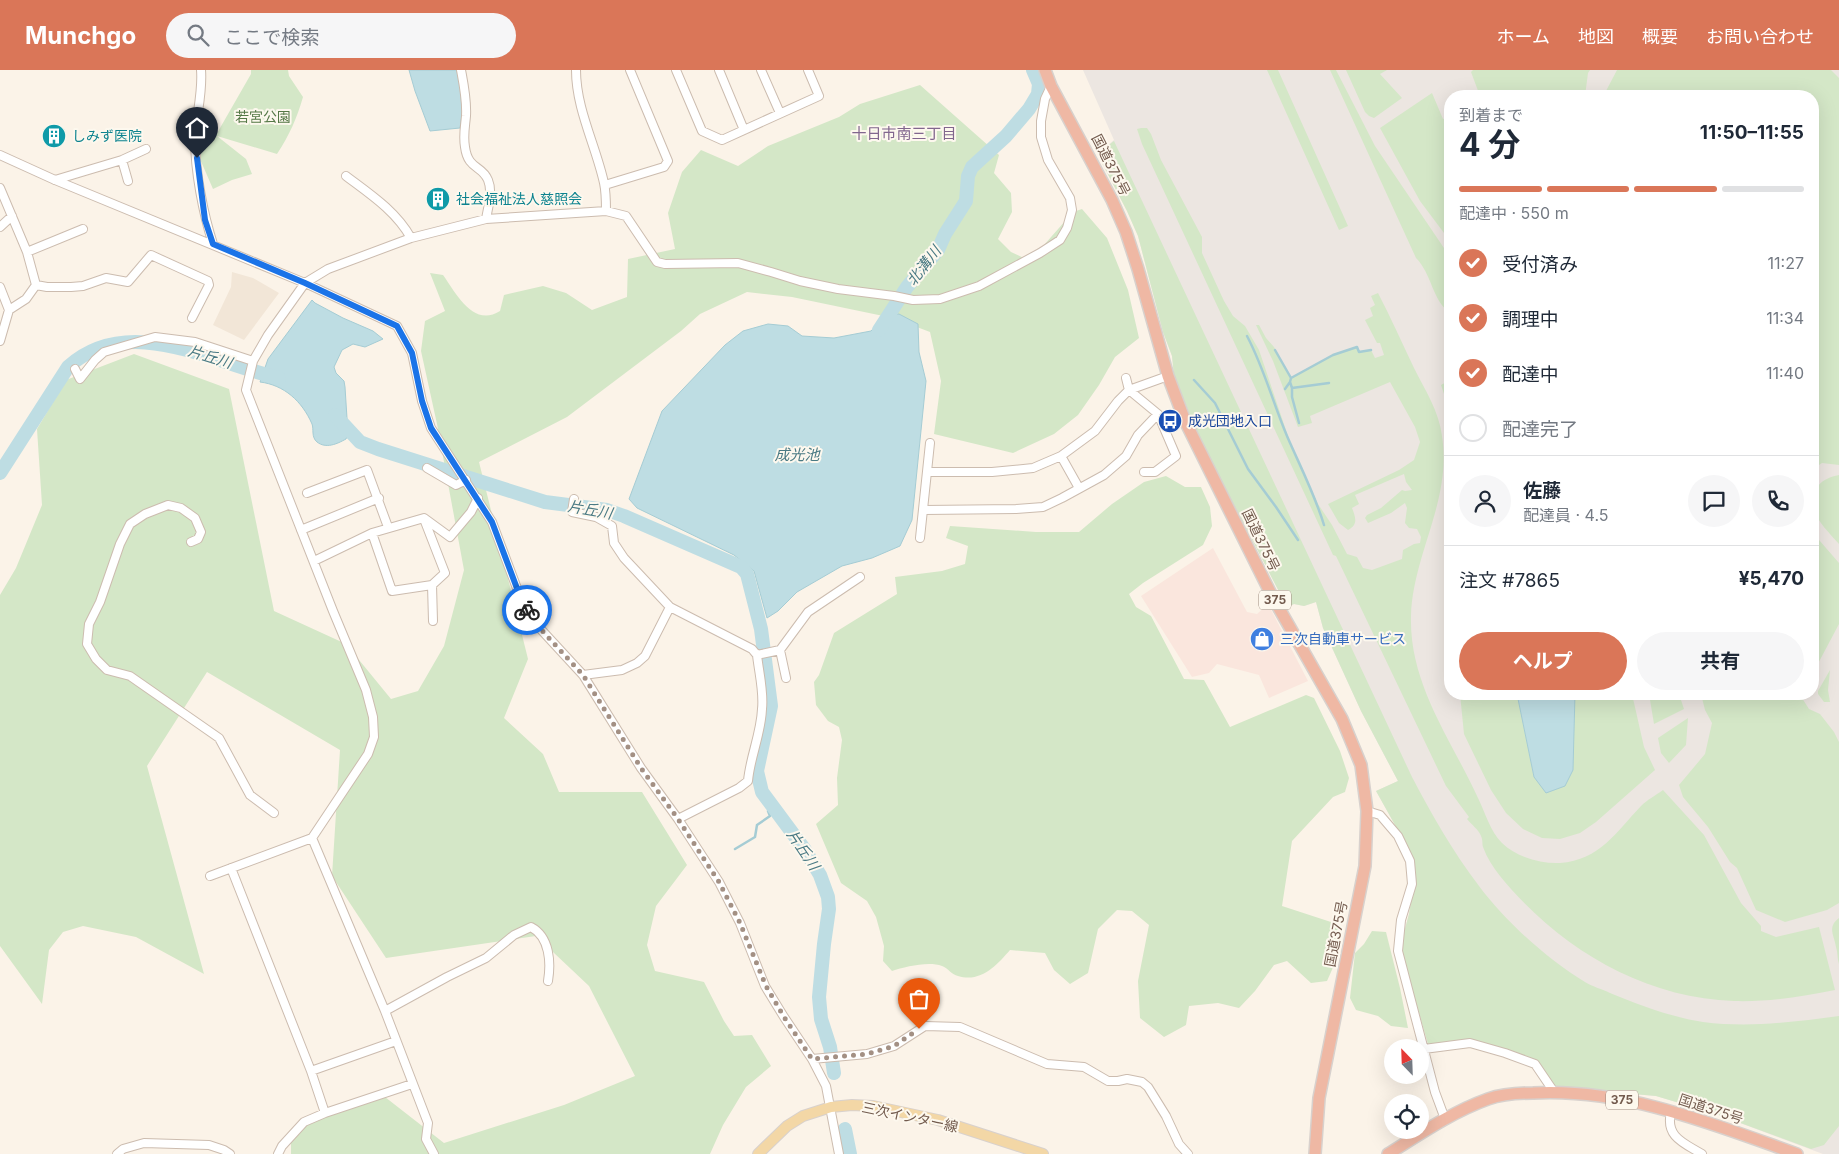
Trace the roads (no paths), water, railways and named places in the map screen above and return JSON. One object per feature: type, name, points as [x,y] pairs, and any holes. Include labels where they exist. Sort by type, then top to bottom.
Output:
[{"type":"highway","name":"国道375号","points":[[1045,70],[1051,86],[1112,200],[1126,232],[1168,376],[1185,420],[1272,596],[1342,719],[1360,765],[1367,811],[1365,866],[1319,1098],[1315,1154]]},
{"type":"highway","name":"国道375号","points":[[1388,1154],[1445,1119],[1489,1098],[1510,1094],[1554,1092],[1593,1095],[1671,1112],[1797,1154]]},
{"type":"main road","name":"三次インター線","points":[[758,1154],[787,1126],[803,1116],[831,1107],[852,1105],[873,1106],[938,1120],[1043,1154]]},
{"type":"street","points":[[201,70],[202,85],[195,138],[205,220],[213,244]]},
{"type":"street","points":[[461,70],[466,92],[466,116],[463,133],[465,150],[470,164],[483,172],[488,181],[490,191],[486,219]]},
{"type":"street","points":[[576,70],[576,80],[584,116],[605,185],[606,211]]},
{"type":"street","points":[[605,185],[664,167],[668,161],[630,70]]},
{"type":"street","points":[[676,70],[702,131],[722,140],[819,96],[808,70]]},
{"type":"street","points":[[719,70],[744,130]]},
{"type":"street","points":[[762,70],[780,113]]},
{"type":"street","points":[[210,876],[312,838],[368,754],[374,737],[373,717],[366,690],[246,390],[253,361],[305,283],[328,269],[411,238],[486,219],[606,211],[626,216],[657,262],[666,264],[738,263],[800,281],[838,289],[913,300],[940,299],[978,286],[1040,253],[1060,240],[1067,228],[1072,210],[1070,198],[1048,160],[1041,138],[1040,121],[1045,99],[1051,86]]},
{"type":"street","points":[[54,180],[122,160],[146,149]]},
{"type":"street","points":[[0,155],[54,180],[305,283],[397,326],[412,353],[422,401],[431,428],[492,522],[521,599],[535,623],[583,675],[641,768],[678,819],[719,882],[740,923],[766,986],[812,1059],[826,1086],[839,1154]]},
{"type":"street","points":[[122,160],[128,181]]},
{"type":"street","points":[[346,176],[387,207],[406,229],[411,238]]},
{"type":"street","points":[[0,188],[27,252],[36,285]]},
{"type":"street","points":[[0,227],[12,216]]},
{"type":"street","points":[[27,252],[83,229]]},
{"type":"street","points":[[36,285],[47,288],[71,288],[106,278],[128,282],[151,255],[208,281],[209,285],[192,318]]},
{"type":"street","points":[[9,310],[26,299],[36,285]]},
{"type":"street","points":[[0,287],[9,310],[0,341]]},
{"type":"street","points":[[75,368],[80,379],[104,352],[155,337],[195,342],[253,361]]},
{"type":"street","points":[[928,472],[992,472],[1033,468],[1061,456],[1095,431],[1118,401],[1130,390],[1168,376]]},
{"type":"street","points":[[1126,378],[1130,390],[1158,414],[1176,456],[1155,472],[1144,472]]},
{"type":"street","points":[[924,510],[1043,507],[1104,475],[1126,456],[1138,435],[1158,414]]},
{"type":"street","points":[[920,538],[930,443]]},
{"type":"street","points":[[1061,456],[1079,488]]},
{"type":"street","points":[[426,468],[456,485],[466,480]]},
{"type":"street","points":[[307,493],[367,470],[379,498],[388,527]]},
{"type":"street","points":[[301,530],[379,498]]},
{"type":"street","points":[[424,518],[450,537],[471,512],[478,498]]},
{"type":"street","points":[[574,498],[572,512],[596,517],[612,526],[614,543],[624,558],[670,607],[752,649],[757,655],[763,708],[758,742],[750,764],[748,782],[678,819]]},
{"type":"street","points":[[191,542],[198,539],[201,532],[195,518],[181,508],[168,505],[161,507],[145,514],[130,524],[120,544],[100,602],[89,624],[87,644],[96,659],[107,670],[130,676],[218,738],[250,795],[274,812]]},
{"type":"street","points":[[314,561],[372,533],[424,518]]},
{"type":"street","points":[[372,533],[392,591],[432,585],[445,573],[424,518]]},
{"type":"street","points":[[757,655],[780,650],[808,612],[860,577]]},
{"type":"street","points":[[432,585],[433,621]]},
{"type":"street","points":[[583,675],[622,670],[637,663],[645,656],[670,607]]},
{"type":"street","points":[[780,650],[786,678]]},
{"type":"street","points":[[1367,811],[1380,815],[1398,836],[1410,861],[1412,884],[1401,920],[1398,951],[1421,1039]]},
{"type":"street","points":[[312,838],[385,1011],[428,1123],[426,1139],[434,1154]]},
{"type":"street","points":[[232,868],[311,1071],[324,1113]]},
{"type":"street","points":[[385,1011],[486,958],[514,935],[531,927],[542,939],[549,954],[550,968],[548,981]]},
{"type":"street","points":[[812,1059],[855,1057],[867,1054],[894,1046],[925,1026],[960,1027],[1047,1064],[1084,1067],[1108,1081],[1127,1079],[1142,1082],[1148,1087],[1166,1116],[1179,1144],[1188,1154]]},
{"type":"street","points":[[311,1071],[396,1041]]},
{"type":"street","points":[[1429,1048],[1470,1043],[1505,1053],[1535,1064],[1554,1092]]},
{"type":"street","points":[[1429,1069],[1445,1119]]},
{"type":"street","points":[[278,1154],[282,1146],[304,1122],[324,1113],[412,1084]]},
{"type":"street","points":[[1671,1112],[1669,1121],[1672,1131],[1677,1138],[1702,1154]]},
{"type":"street","points":[[117,1154],[122,1149],[144,1143],[209,1145],[230,1154]]},
{"type":"water","points":[[409,70],[458,70],[463,109],[460,128],[430,131]]},
{"type":"water","points":[[312,300],[343,318],[373,331],[383,339],[365,347],[353,344],[342,350],[334,367],[336,373],[344,381],[348,434],[346,439],[332,445],[320,444],[315,440],[312,424],[297,401],[277,387],[260,382],[268,359]]},
{"type":"water","name":"成光池","points":[[899,314],[918,324],[919,352],[926,381],[912,520],[900,546],[872,558],[842,566],[797,592],[778,611],[767,618],[754,571],[734,555],[637,508],[629,499],[662,411],[725,345],[743,331],[768,324],[788,326],[802,336],[834,338],[871,331],[885,316]]},
{"type":"water","points":[[1518,700],[1575,700],[1573,770],[1565,786],[1546,793],[1534,777]]},
{"type":"waterway","name":"北溝川","points":[[879,330],[907,287],[938,250],[945,234],[966,201],[968,176],[972,167],[1006,136],[1029,109],[1038,94],[1039,84],[1033,70]]},
{"type":"waterway","points":[[1247,336],[1324,525]]},
{"type":"waterway","name":"片丘川","points":[[0,473],[68,367],[92,351],[117,343],[144,342],[199,353],[279,378]]},
{"type":"waterway","points":[[1290,382],[1291,378],[1333,355],[1357,347],[1359,352],[1371,350]]},
{"type":"waterway","points":[[1275,350],[1291,378]]},
{"type":"waterway","points":[[1194,380],[1215,403],[1248,469],[1298,540]]},
{"type":"waterway","points":[[1285,389],[1290,382],[1292,388],[1329,383]]},
{"type":"waterway","points":[[1292,388],[1292,397],[1299,423]]},
{"type":"waterway","name":"片丘川","points":[[335,415],[360,442],[378,449],[545,502],[607,510],[741,567],[747,574],[761,629],[771,706],[757,771],[762,792],[805,850],[820,875],[828,897],[829,909],[819,997],[821,1019],[830,1047],[834,1073]]},
{"type":"waterway","points":[[735,849],[755,837],[757,825],[770,816],[768,811],[773,807]]},
{"type":"waterway","name":"片丘川","points":[[845,1129],[850,1154]]},
{"type":"place","name":"しみず医院","points":[[54,136]]},
{"type":"place","name":"社会福祉法人慈照会","points":[[438,199]]},
{"type":"place","name":"成光団地入口","points":[[1170,421]]},
{"type":"place","name":"三次自動車サービス","points":[[1262,639]]},
{"type":"district","name":"十日市南三丁目","points":[[904,134]]},
{"type":"park label","name":"若宮公園","points":[[263,117]]}]
